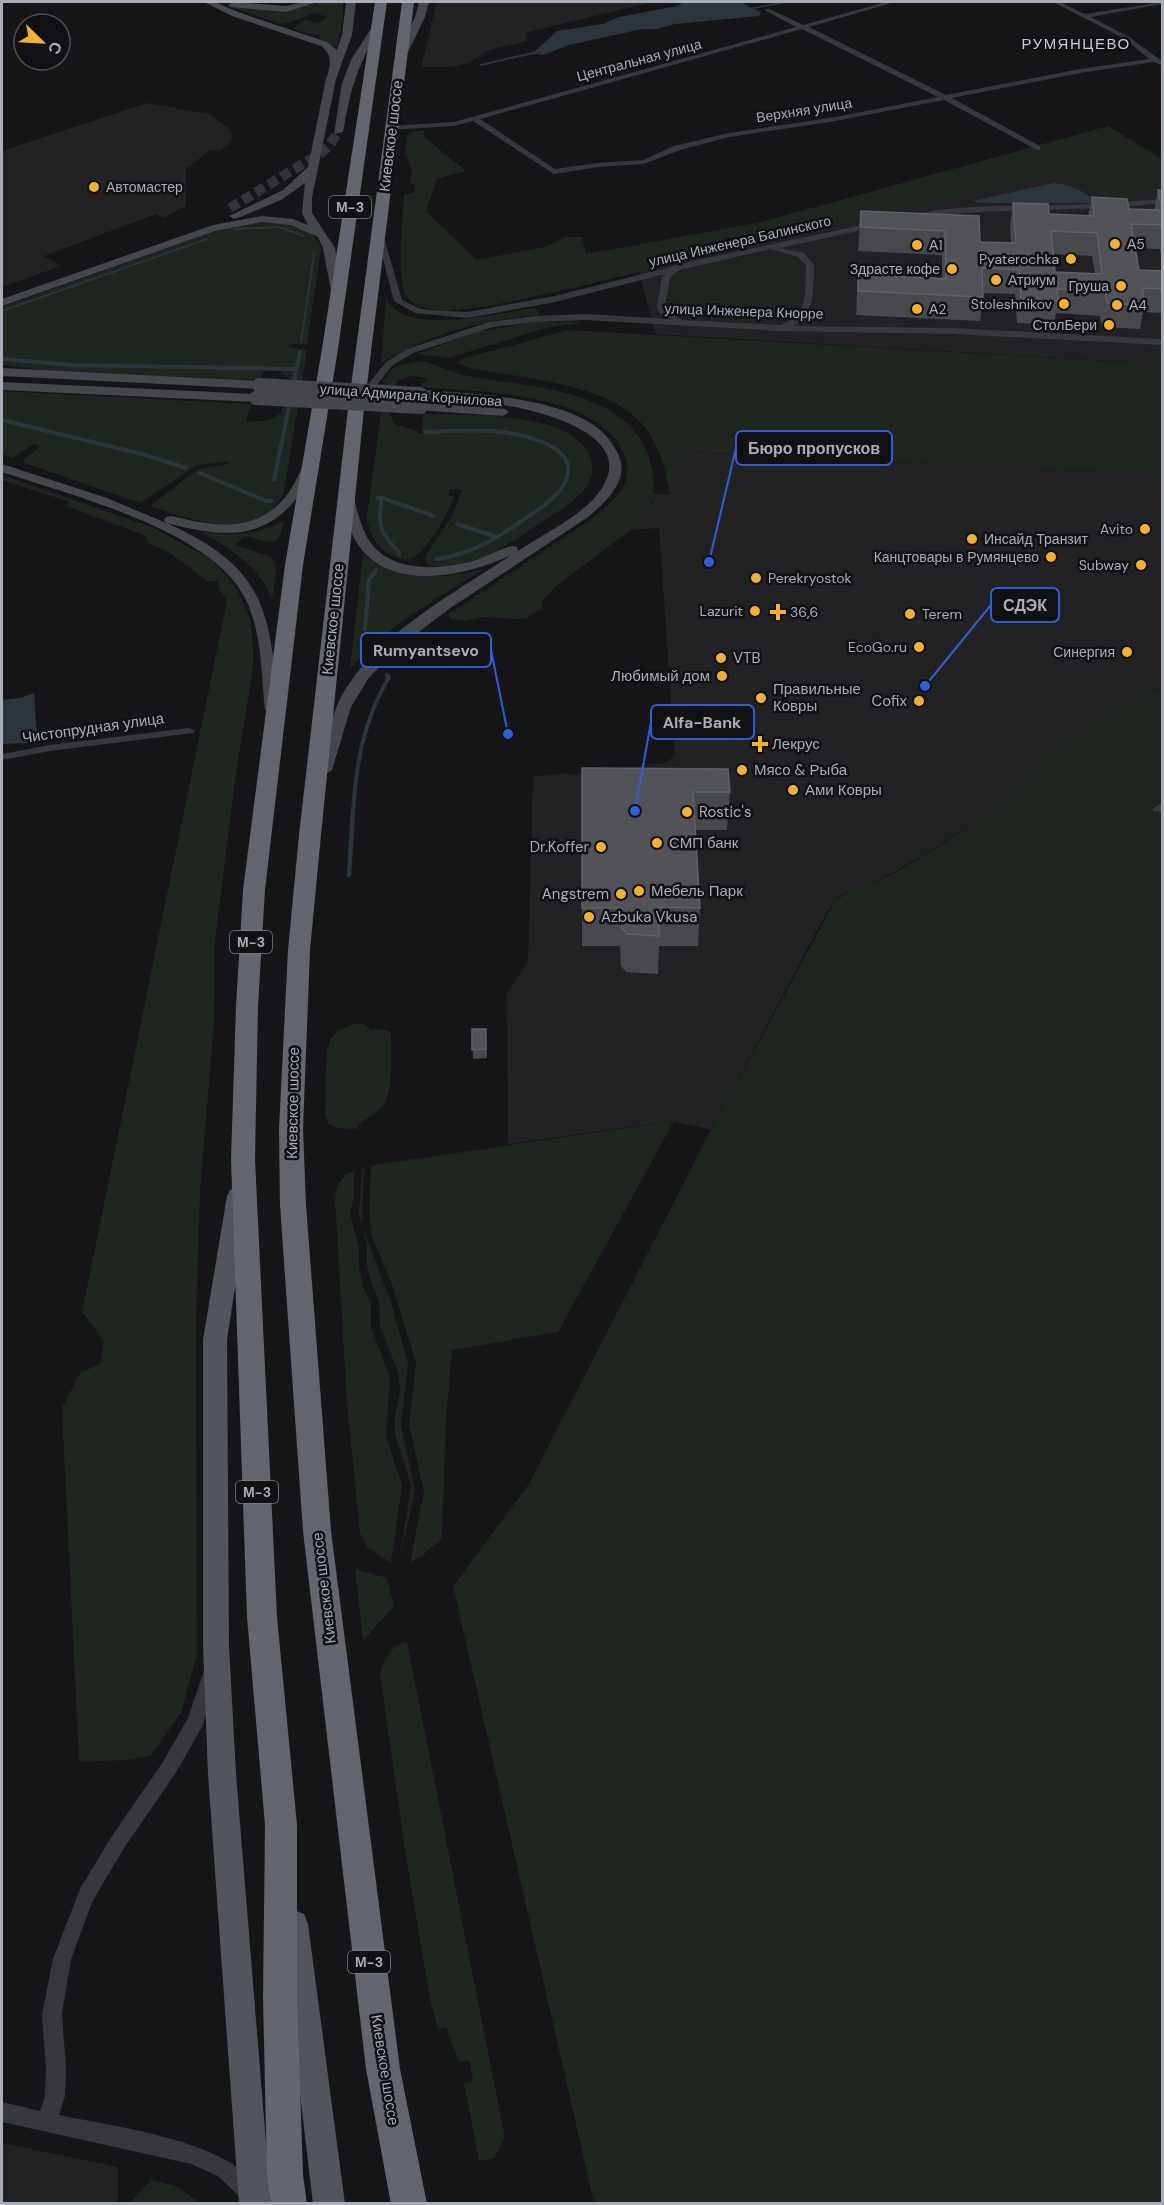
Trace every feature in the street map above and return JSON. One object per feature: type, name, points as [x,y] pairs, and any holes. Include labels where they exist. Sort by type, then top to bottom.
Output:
[{"type":"highway","name":"Киевское шоссе","points":[[281,1825],[262,1617],[243,1159],[247,1006],[254,890],[274,726],[309,466],[338,296],[381,2]]},
{"type":"highway","name":"Киевское шоссе","points":[[408,2],[390,128],[356,409],[310,835],[294,1039],[291,1129],[293,1205],[320,1555],[382,2069],[409,2204]]},
{"type":"highway","points":[[281,1825],[280,1997],[285,2175],[289,2204]]},
{"type":"main road","points":[[209,2],[235,14],[319,42],[332,50],[335,64]]},
{"type":"main road","points":[[219,2],[277,9],[313,2]]},
{"type":"main road","points":[[318,233],[307,213],[307,198],[335,64],[347,35],[351,2]]},
{"type":"main road","points":[[402,54],[420,17],[424,2]]},
{"type":"main road","points":[[338,132],[347,82],[357,58],[377,26]]},
{"type":"main road","points":[[2,301],[283,196],[299,185],[313,168]]},
{"type":"main road","points":[[69,275],[128,247],[221,212]]},
{"type":"main road","points":[[2,301],[230,224],[255,220],[280,220],[305,226],[325,238],[330,248],[338,296]]},
{"type":"main road","name":"улица Адмирала Корнилова","points":[[2,370],[257,391],[421,400],[505,401],[570,417],[593,432],[608,447],[614,460],[612,482],[603,496],[583,514],[407,632],[362,677],[344,707],[333,735],[310,835]]},
{"type":"main road","name":"улица Адмирала Корнилова","points":[[3,386],[257,391]]},
{"type":"main road","name":"улица Адмирала Корнилова","points":[[346,494],[356,526],[372,551],[389,563],[444,571],[481,564],[512,550],[580,504],[600,480],[601,461],[596,450],[588,440],[568,427],[525,415],[421,400]]},
{"type":"main road","points":[[2,459],[180,523],[216,530],[253,525],[280,513],[296,494],[309,466]]},
{"type":"main road","points":[[2,468],[159,524],[202,546],[232,570],[248,588],[257,611],[266,655],[274,726]]},
{"type":"main road","points":[[243,1159],[215,1340],[216,1646],[222,1774],[254,2200]]},
{"type":"main road","name":"Киевское шоссе","points":[[281,1825],[329,2204]]},
{"type":"street","name":"Центральная улица","points":[[390,128],[441,126],[475,119],[892,2]]},
{"type":"street","name":"Верхняя улица","points":[[1056,2],[1127,38],[1159,61]]},
{"type":"street","points":[[1086,16],[1162,2]]},
{"type":"street","points":[[768,10],[946,98],[1037,148]]},
{"type":"street","name":"Верхняя улица","points":[[475,119],[554,172],[598,165],[644,162],[677,148],[729,135],[830,120],[1080,70],[1159,61]]},
{"type":"street","points":[[893,220],[944,210],[981,206],[1098,207],[1162,201]]},
{"type":"street","name":"улица Инженера Балинского","points":[[379,233],[398,301],[415,310],[446,316],[467,315],[555,299],[677,268],[882,222]]},
{"type":"street","points":[[762,249],[794,252],[806,259],[810,265],[807,308],[799,319],[780,328]]},
{"type":"street","points":[[677,268],[666,277],[661,306],[668,316],[690,324]]},
{"type":"street","name":"улица Инженера Кнорре","points":[[356,409],[374,381],[393,361],[424,346],[492,324],[536,319],[574,317],[780,328],[953,331],[1162,342]]},
{"type":"street","name":"Чистопрудная улица","points":[[2,757],[50,748],[189,731]]},
{"type":"street","points":[[47,2120],[55,2096],[56,2069],[52,2014],[62,1959],[86,1895],[118,1842],[169,1768],[196,1721],[208,1686],[216,1646]]},
{"type":"street","points":[[2,2112],[47,2120],[193,2154],[225,2169],[254,2200]]},
{"type":"shaded area","points":[[323,2],[343,2],[343,17],[337,47],[318,38],[322,35],[312,35],[292,28],[305,20],[318,23],[328,17],[314,13],[281,24],[228,6],[285,11]]},
{"type":"shaded area","points":[[437,2],[652,2],[525,33],[528,41],[489,50],[469,63],[452,67],[421,67]]},
{"type":"shaded area","points":[[684,2],[740,2],[761,12],[759,16],[642,29],[569,45],[543,55],[533,53],[557,31],[603,24],[619,17],[677,6]]},
{"type":"shaded area","name":"Автомастер","points":[[147,103],[209,114],[227,127],[233,136],[228,145],[220,151],[210,150],[186,169],[186,206],[163,218],[156,214],[44,256],[61,266],[2,287],[2,151]]},
{"type":"shaded area","points":[[1108,126],[1162,159],[1162,190],[1110,202],[1064,172],[542,295],[470,309],[431,309],[416,304],[406,295],[403,287],[401,262],[404,195],[415,192],[415,186],[410,182],[412,171],[405,152],[407,136],[411,132],[424,130],[424,137],[466,171],[437,179],[426,211],[476,260],[545,247],[564,237],[582,237],[586,254],[761,222]]},
{"type":"shaded area","points":[[1064,172],[1110,202],[1162,190],[1162,364],[655,334],[639,271]]},
{"type":"shaded area","points":[[1054,183],[1071,186],[1096,200],[1091,203],[979,203],[972,201]]},
{"type":"shaded area","points":[[261,222],[296,226],[312,234],[321,249],[307,344],[290,344],[288,347],[307,350],[284,491],[274,508],[260,519],[243,524],[224,524],[204,522],[150,506],[194,472],[228,464],[228,461],[196,466],[140,503],[22,462],[40,446],[34,444],[12,458],[2,454],[2,391],[251,404],[246,421],[264,421],[281,413],[289,378],[279,370],[266,369],[260,379],[232,379],[41,370],[2,365],[2,307],[211,232]]},
{"type":"shaded area","points":[[764,252],[786,254],[799,262],[798,298],[792,316],[783,321],[768,323],[729,324],[675,316],[666,311],[670,280],[674,275]]},
{"type":"shaded area","points":[[386,297],[395,310],[411,317],[431,320],[454,320],[535,308],[540,315],[478,324],[437,336],[381,364]]},
{"type":"shaded area","points":[[536,322],[586,322],[546,328],[448,358],[417,354],[476,332]]},
{"type":"shaded area","points":[[568,330],[1162,364],[1162,475],[695,452],[680,457],[676,461],[672,472],[674,494],[671,494],[662,459],[647,430],[633,415],[614,402],[568,386],[473,369],[457,363],[462,359]]},
{"type":"shaded area","points":[[420,361],[464,375],[576,396],[603,407],[625,422],[642,442],[653,478],[653,499],[648,511],[638,524],[556,586],[542,601],[542,608],[527,618],[483,617],[465,621],[451,619],[448,615],[593,518],[608,505],[625,483],[627,464],[624,454],[610,433],[589,418],[563,406],[503,394],[420,387],[427,378],[412,376],[397,381],[390,415],[395,424],[422,433],[423,414],[490,416],[539,422],[563,431],[579,442],[590,456],[592,473],[586,488],[571,503],[506,545],[460,565],[443,567],[427,565],[425,557],[453,514],[462,490],[450,489],[448,495],[454,497],[451,505],[436,533],[423,550],[409,560],[392,556],[385,552],[375,540],[367,516],[385,383],[382,382],[395,366]]},
{"type":"shaded area","points":[[689,452],[1162,475],[1162,688],[1149,692],[1112,716],[1003,804],[921,857],[886,876],[840,896],[827,912],[711,1130],[673,1121],[508,1144],[507,994],[528,962],[533,777],[564,773],[569,775],[664,763],[675,756],[659,528],[631,530],[653,502],[653,494],[674,494],[671,472],[675,460]]},
{"type":"shaded area","points":[[2,475],[154,528],[210,559],[238,591],[250,620],[253,645],[253,666],[234,788],[215,942],[214,1024],[200,1192],[196,1320],[197,1654],[181,1713],[150,1756],[126,1760],[79,1762],[62,1408],[80,1373],[100,1364],[104,1341],[82,1312],[227,600],[219,590],[218,581],[207,581],[171,554],[147,542],[146,536],[66,506],[70,502],[2,480]]},
{"type":"shaded area","points":[[284,521],[279,537],[272,542],[245,536],[235,545],[268,556],[273,560],[276,573],[272,600],[267,588],[252,568],[232,551],[199,531],[242,534],[274,526]]},
{"type":"shaded area","points":[[363,554],[390,569],[421,576],[453,575],[484,569],[396,626],[350,669]]},
{"type":"shaded area","points":[[1162,688],[1162,2203],[594,2203],[453,1586],[529,1484],[711,1130],[834,903],[853,890],[888,876],[946,842],[1003,804],[1051,753],[1149,692]]},
{"type":"shaded area","points":[[34,693],[37,737],[29,743],[2,744],[2,700],[20,698]]},
{"type":"shaded area","points":[[363,1023],[371,1030],[383,1029],[391,1032],[391,1072],[388,1093],[381,1108],[356,1129],[337,1128],[328,1124],[325,1113],[328,1047],[330,1041],[340,1030]]},
{"type":"shaded area","points":[[674,1121],[558,1332],[452,1350],[446,1419],[442,1538],[421,1557],[410,1562],[424,1491],[409,1425],[416,1363],[393,1287],[372,1237],[369,1212],[371,1168],[374,1165]]},
{"type":"shaded area","points":[[364,1168],[362,1226],[359,1213],[362,1169]]},
{"type":"shaded area","points":[[354,1171],[354,1197],[350,1214],[359,1248],[359,1267],[363,1287],[371,1303],[371,1327],[390,1377],[386,1436],[402,1485],[391,1563],[368,1548],[360,1533],[347,1404],[335,1198],[340,1181]]},
{"type":"shaded area","points":[[362,1226],[391,1302],[408,1364],[401,1425],[415,1491],[400,1557],[411,1485],[395,1435],[395,1414],[400,1392],[399,1375],[380,1325],[379,1301],[367,1266],[367,1247]]},
{"type":"shaded area","points":[[355,1569],[387,1578],[394,1606],[363,1641]]},
{"type":"shaded area","points":[[407,1642],[505,2138],[494,2158],[479,2161],[464,2083],[473,2081],[470,2061],[459,2062],[446,2027],[438,2029],[431,2004],[406,1858],[380,1674],[392,1650]]},
{"type":"shaded area","points":[[2,2143],[118,2167],[118,2203],[2,2203]]},
{"type":"shaded area","points":[[151,2180],[176,2186],[200,2203],[130,2203]]},
{"type":"building","points":[[1158,190],[1162,190],[1162,210]]},
{"type":"building","points":[[1092,197],[1127,199],[1129,209],[1162,210],[1162,225],[1131,224],[1139,270],[1162,271],[1162,289],[1142,288],[1145,305],[1107,303],[1105,291],[1057,289],[1058,301],[1021,299],[1019,270],[982,268],[983,297],[858,291],[858,274],[946,279],[945,231],[860,227],[861,211],[979,216],[980,242],[1016,243],[1013,203],[1048,204],[1049,214],[1094,216]],"holes":[[[1051,231],[1097,233],[1102,274],[1055,272]]]},
{"type":"building","name":"Мебель Парк","points":[[582,768],[728,769],[730,792],[693,792],[700,908],[658,907],[659,936],[627,934],[622,928],[620,908],[582,908]]},
{"type":"building","points":[[472,1029],[486,1029],[486,1049],[472,1050]]},
{"type":"waterway","points":[[749,9],[785,2]]},
{"type":"waterway","points":[[481,65],[537,52]]},
{"type":"waterway","points":[[235,229],[279,227],[304,236]]},
{"type":"waterway","points":[[2,311],[207,239]]},
{"type":"waterway","points":[[301,342],[314,255]]},
{"type":"waterway","points":[[293,385],[300,352]]},
{"type":"waterway","points":[[2,359],[72,365],[296,369]]},
{"type":"waterway","points":[[274,480],[290,402]]},
{"type":"waterway","points":[[2,420],[142,454],[186,468]]},
{"type":"waterway","points":[[425,432],[464,430],[503,432],[524,436],[558,451],[565,459],[568,469],[566,480],[558,492],[547,503],[503,534],[460,554],[436,559]]},
{"type":"waterway","points":[[200,473],[266,501],[272,501]]},
{"type":"waterway","points":[[382,498],[434,516]]},
{"type":"waterway","points":[[382,498],[380,522],[384,534],[399,555]]},
{"type":"waterway","points":[[457,524],[497,537]]},
{"type":"waterway","points":[[365,629],[369,580],[376,570]]},
{"type":"waterway","points":[[353,812],[356,777],[363,742],[373,709],[389,677],[387,675]]},
{"type":"waterway","points":[[349,875],[353,810]]},
{"type":"tunnel","points":[[230,208],[321,153],[330,145],[338,132]]},
{"type":"place","name":"Автомастер","points":[[94,187]]},
{"type":"place","name":"А5","points":[[1115,244]]},
{"type":"place","name":"А1","points":[[917,245]]},
{"type":"place","name":"Pyaterochka","points":[[1071,259]]},
{"type":"place","name":"Здрасте кофе","points":[[952,269]]},
{"type":"place","name":"Атриум","points":[[996,280]]},
{"type":"place","name":"Груша","points":[[1121,286]]},
{"type":"place","name":"Stoleshnikov","points":[[1064,304]]},
{"type":"place","name":"А4","points":[[1117,305]]},
{"type":"place","name":"А2","points":[[917,309]]},
{"type":"place","name":"СтолБери","points":[[1109,325]]},
{"type":"place","name":"Avito","points":[[1145,529]]},
{"type":"place","name":"Инсайд Транзит","points":[[972,539]]},
{"type":"place","name":"Канцтовары в Румянцево","points":[[1051,557]]},
{"type":"place","name":"Бюро пропусков","points":[[709,562]]},
{"type":"place","name":"Subway","points":[[1141,565]]},
{"type":"place","name":"Perekryostok","points":[[756,578]]},
{"type":"place","name":"Lazurit","points":[[755,611]]},
{"type":"place","name":"36,6","points":[[778,612]]},
{"type":"place","name":"Terem","points":[[910,614]]},
{"type":"place","name":"EcoGo.ru","points":[[919,647]]},
{"type":"place","name":"Синергия","points":[[1127,652]]},
{"type":"place","name":"VTB","points":[[721,658]]},
{"type":"place","name":"Любимый дом","points":[[722,676]]},
{"type":"place","name":"СДЭК","points":[[925,686]]},
{"type":"place","name":"Правильные Ковры","points":[[761,698]]},
{"type":"place","name":"Cofix","points":[[919,701]]},
{"type":"place","name":"Rumyantsevo","points":[[508,734]]},
{"type":"place","name":"Лекрус","points":[[760,744]]},
{"type":"place","name":"Мясо & Рыба","points":[[742,770]]},
{"type":"place","name":"Ами Ковры","points":[[793,790]]},
{"type":"place","name":"Alfa-Bank","points":[[635,811]]},
{"type":"place","name":"Rostic's","points":[[687,812]]},
{"type":"place","name":"СМП банк","points":[[657,843]]},
{"type":"place","name":"Dr.Koffer","points":[[601,847]]},
{"type":"place","name":"Мебель Парк","points":[[639,891]]},
{"type":"place","name":"Angstrem","points":[[621,894]]},
{"type":"place","name":"Azbuka Vkusa","points":[[589,917]]},
{"type":"district","name":"РУМЯНЦЕВО","points":[[1076,44]]}]
